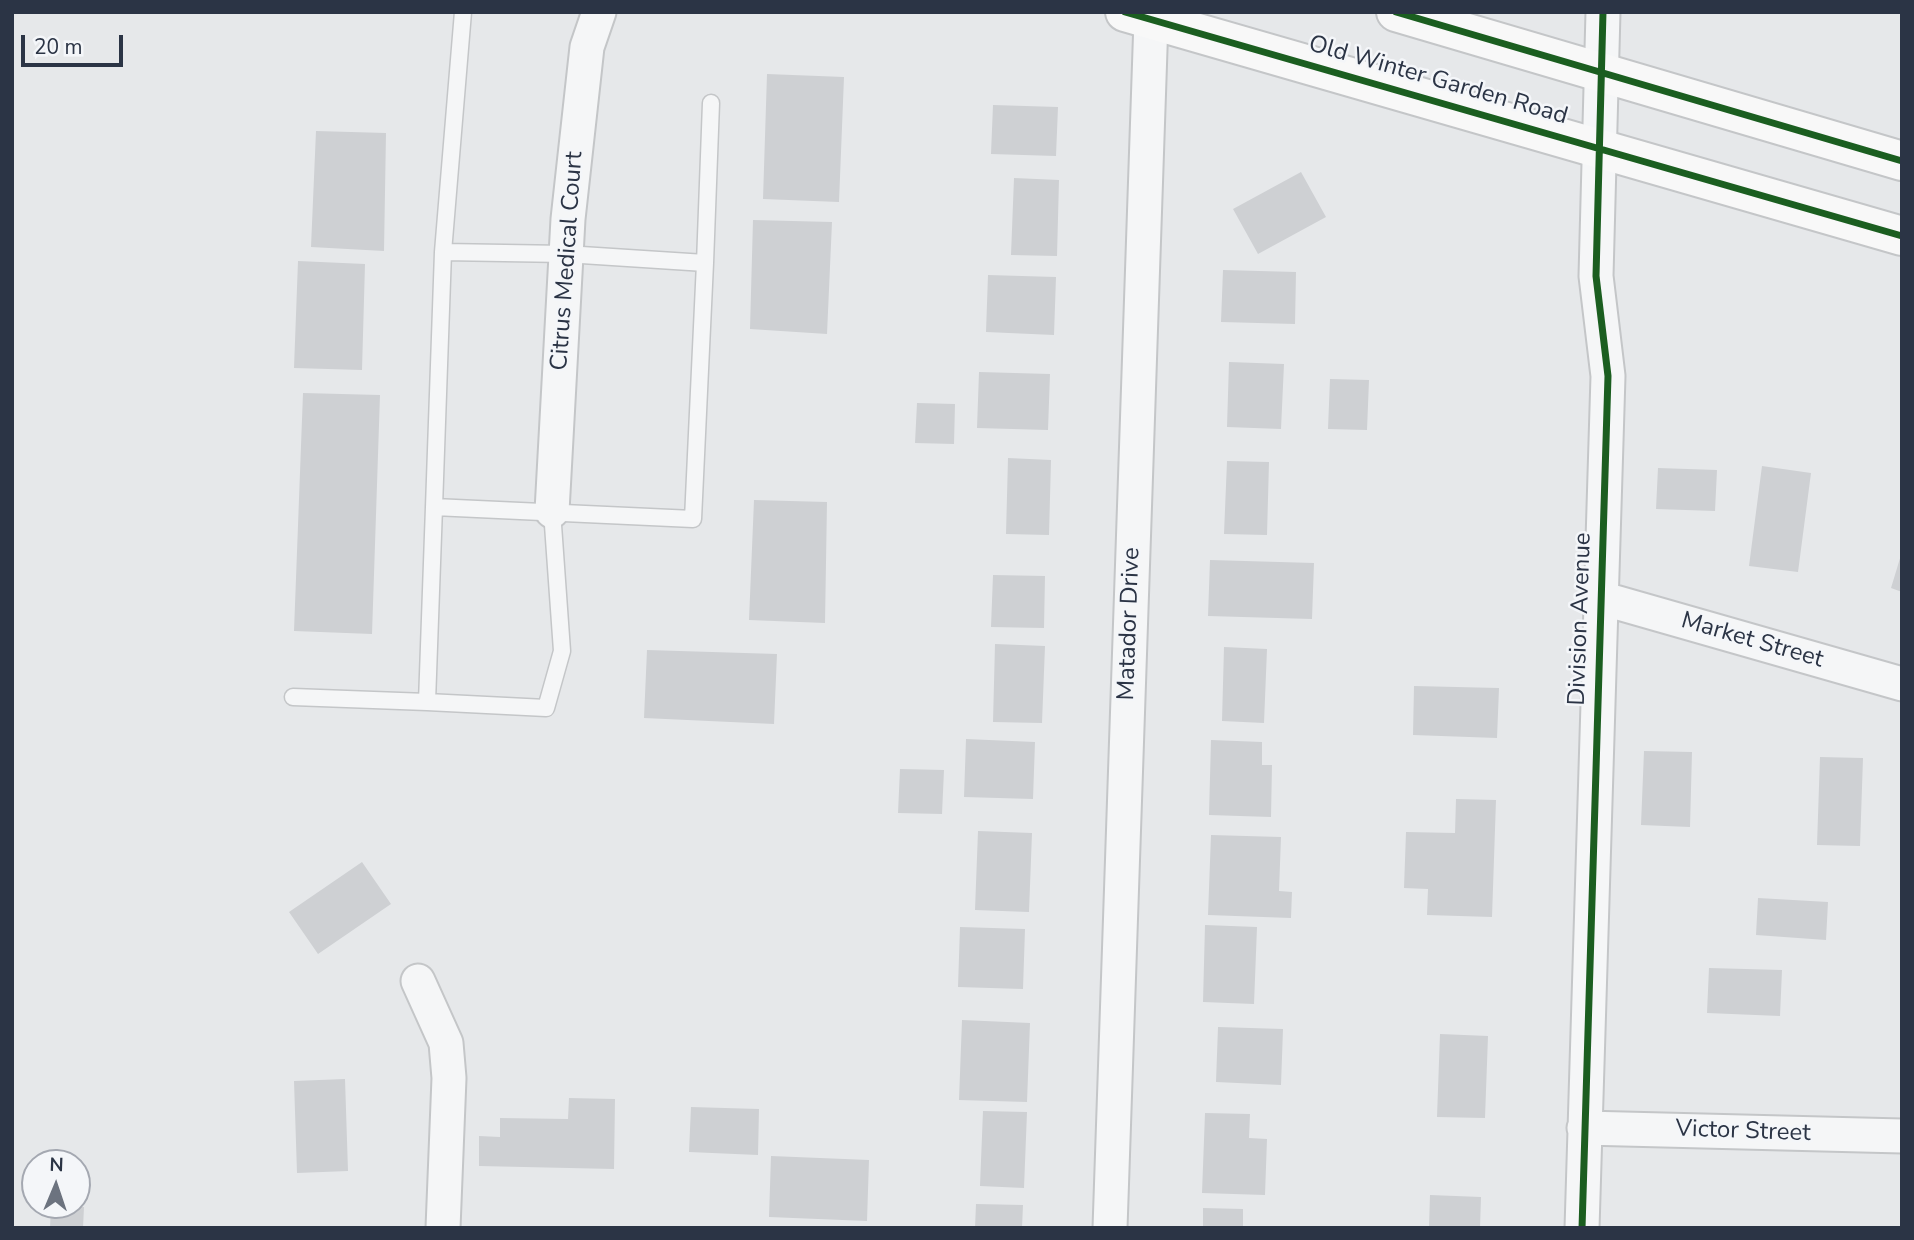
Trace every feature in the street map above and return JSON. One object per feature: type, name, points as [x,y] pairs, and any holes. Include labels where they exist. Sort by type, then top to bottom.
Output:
[{"type":"main road","points":[[1396,12],[1902,161]]},
{"type":"main road","name":"Old Winter Garden Road","points":[[1138,16],[1902,236]]},
{"type":"street","name":"Citrus Medical Court","points":[[552,511],[566,254],[587,47],[599,12]]},
{"type":"street","name":"Division Avenue","points":[[1582,1228],[1608,376],[1596,276],[1603,12]]},
{"type":"street","name":"Matador Drive","points":[[1110,1228],[1138,16]]},
{"type":"street","name":"Market Street","points":[[1601,598],[1902,684]]},
{"type":"street","points":[[418,981],[446,1043],[449,1078],[443,1228]]},
{"type":"street","name":"Victor Street","points":[[1584,1128],[1902,1136]]},
{"type":"lane","points":[[427,702],[443,252],[463,12]]},
{"type":"lane","points":[[434,507],[693,520],[710,103]]},
{"type":"lane","points":[[443,252],[566,254],[705,263]]},
{"type":"lane","points":[[293,697],[545,708],[562,651],[552,511]]},
{"type":"building","points":[[767,74],[844,77],[839,202],[763,199]]},
{"type":"building","points":[[993,105],[1058,107],[1056,156],[991,154]]},
{"type":"building","points":[[316,131],[386,133],[384,251],[311,247]]},
{"type":"building","points":[[1301,172],[1326,217],[1258,254],[1233,209]]},
{"type":"building","points":[[1014,178],[1059,180],[1057,256],[1011,255]]},
{"type":"building","points":[[753,220],[832,222],[827,334],[750,329]]},
{"type":"building","points":[[298,261],[365,264],[362,370],[294,368]]},
{"type":"building","points":[[1223,270],[1296,272],[1295,324],[1221,322]]},
{"type":"building","points":[[988,275],[1056,277],[1054,335],[986,332]]},
{"type":"building","points":[[1229,362],[1284,364],[1281,429],[1227,427]]},
{"type":"building","points":[[979,372],[1050,374],[1048,430],[977,428]]},
{"type":"building","points":[[1330,379],[1369,380],[1367,430],[1328,429]]},
{"type":"building","points":[[303,393],[380,395],[372,634],[294,631]]},
{"type":"building","points":[[917,403],[955,404],[954,444],[915,443]]},
{"type":"building","points":[[1008,458],[1051,460],[1049,535],[1006,534]]},
{"type":"building","points":[[1227,461],[1269,462],[1267,535],[1224,534]]},
{"type":"building","points":[[1762,466],[1811,473],[1798,572],[1749,566]]},
{"type":"building","points":[[1658,468],[1717,470],[1715,511],[1656,509]]},
{"type":"building","points":[[754,500],[827,502],[825,623],[749,620]]},
{"type":"building","points":[[1902,555],[1902,592],[1891,588]]},
{"type":"building","points":[[1210,560],[1314,563],[1312,619],[1208,616]]},
{"type":"building","points":[[993,575],[1045,576],[1044,628],[991,627]]},
{"type":"building","points":[[995,644],[1045,646],[1042,723],[993,722]]},
{"type":"building","points":[[1224,647],[1267,649],[1264,723],[1222,721]]},
{"type":"building","points":[[647,650],[777,654],[774,724],[644,718]]},
{"type":"building","points":[[1414,686],[1499,688],[1497,738],[1413,735]]},
{"type":"building","points":[[966,739],[1035,742],[1033,799],[964,797]]},
{"type":"building","points":[[1211,740],[1262,742],[1262,765],[1272,765],[1271,817],[1209,815]]},
{"type":"building","points":[[1644,751],[1692,752],[1690,827],[1641,825]]},
{"type":"building","points":[[1820,757],[1863,758],[1860,846],[1817,845]]},
{"type":"building","points":[[900,769],[944,770],[942,814],[898,813]]},
{"type":"building","points":[[1456,799],[1496,800],[1492,917],[1427,915],[1428,889],[1404,888],[1406,832],[1455,833]]},
{"type":"building","points":[[978,831],[1032,833],[1029,912],[975,910]]},
{"type":"building","points":[[1211,835],[1281,837],[1279,891],[1292,892],[1291,918],[1208,915]]},
{"type":"building","points":[[362,862],[391,904],[318,954],[289,912]]},
{"type":"building","points":[[1758,898],[1828,902],[1826,940],[1756,935]]},
{"type":"building","points":[[1205,925],[1257,927],[1254,1004],[1203,1002]]},
{"type":"building","points":[[960,927],[1025,929],[1023,989],[958,987]]},
{"type":"building","points":[[1709,968],[1782,970],[1780,1016],[1707,1013]]},
{"type":"building","points":[[962,1020],[1030,1023],[1027,1102],[959,1100]]},
{"type":"building","points":[[1218,1027],[1283,1029],[1281,1085],[1216,1082]]},
{"type":"building","points":[[1440,1034],[1488,1036],[1485,1118],[1437,1117]]},
{"type":"building","points":[[345,1079],[348,1171],[297,1173],[294,1081]]},
{"type":"building","points":[[569,1098],[615,1099],[614,1169],[479,1166],[479,1136],[500,1137],[500,1118],[568,1119]]},
{"type":"building","points":[[691,1107],[759,1109],[758,1155],[689,1152]]},
{"type":"building","points":[[983,1111],[1027,1112],[1024,1188],[980,1186]]},
{"type":"building","points":[[1205,1113],[1250,1114],[1249,1138],[1267,1139],[1265,1195],[1202,1193]]},
{"type":"building","points":[[771,1156],[869,1160],[867,1221],[769,1217]]},
{"type":"building","points":[[1430,1195],[1481,1197],[1480,1228],[1429,1228]]},
{"type":"building","points":[[976,1204],[1023,1205],[1022,1228],[975,1228]]},
{"type":"building","points":[[1203,1208],[1243,1209],[1243,1228],[1203,1228]]},
{"type":"building","points":[[50,1219],[83,1219],[83,1228],[50,1228]]},
{"type":"cycle path","points":[[1125,12],[1902,236]]},
{"type":"cycle path","points":[[1396,12],[1902,161]]},
{"type":"cycle path","points":[[1582,1228],[1608,376],[1596,276],[1603,12]]}]
